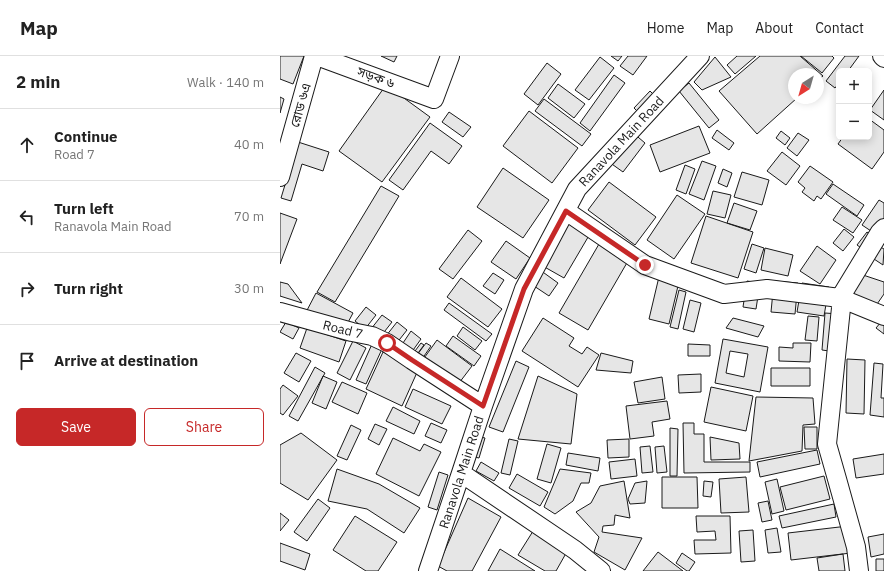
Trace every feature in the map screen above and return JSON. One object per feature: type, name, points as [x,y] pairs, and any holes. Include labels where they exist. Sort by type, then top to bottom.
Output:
[{"type":"street","name":"রোড ৬এ","points":[[280,178],[314,56]]},
{"type":"street","name":"সড়ক ৬","points":[[317,56],[434,99],[450,56]]},
{"type":"street","name":"Ranavola Main Road","points":[[428,571],[524,289],[577,189],[700,56]]},
{"type":"street","points":[[566,211],[645,265],[724,294],[767,289],[840,298],[884,316]]},
{"type":"street","points":[[859,571],[856,547],[826,444],[840,298],[880,232],[884,228]]},
{"type":"street","name":"Road 7","points":[[280,312],[372,336],[387,343],[483,406]]},
{"type":"street","points":[[462,473],[575,550],[601,571]]},
{"type":"building","points":[[280,56],[304,56],[293,84],[280,79]]},
{"type":"building","points":[[381,56],[397,56],[394,62]]},
{"type":"building","points":[[611,56],[622,56],[618,61]]},
{"type":"building","points":[[628,56],[647,56],[633,75],[620,66]]},
{"type":"building","points":[[737,56],[756,56],[735,74],[727,65]]},
{"type":"building","points":[[760,56],[800,56],[814,68],[788,68],[788,104],[790,104],[757,134],[719,91]]},
{"type":"building","points":[[801,56],[832,56],[834,58],[824,70],[824,68],[816,68]]},
{"type":"building","points":[[845,56],[859,56],[850,68],[836,68],[835,88],[826,81]]},
{"type":"building","points":[[600,57],[614,68],[589,100],[575,90]]},
{"type":"building","points":[[715,57],[731,77],[702,90],[694,82]]},
{"type":"building","points":[[547,63],[561,74],[538,105],[524,94]]},
{"type":"building","points":[[614,75],[625,83],[590,131],[580,123]]},
{"type":"building","points":[[689,83],[719,120],[709,128],[679,91]]},
{"type":"building","points":[[558,84],[585,104],[574,118],[548,98]]},
{"type":"building","points":[[386,85],[430,117],[382,182],[339,151]]},
{"type":"building","points":[[884,90],[884,120],[872,111],[872,107]]},
{"type":"building","points":[[650,91],[657,98],[640,114],[634,108]]},
{"type":"building","points":[[280,97],[284,99],[280,113]]},
{"type":"building","points":[[544,99],[591,134],[582,146],[535,111]]},
{"type":"building","points":[[529,111],[578,148],[552,183],[503,146]]},
{"type":"building","points":[[449,112],[471,127],[463,137],[442,122]]},
{"type":"building","points":[[872,121],[884,130],[884,152],[872,169],[838,144],[841,140],[872,140]]},
{"type":"building","points":[[430,123],[462,146],[449,164],[431,151],[403,190],[389,180]]},
{"type":"building","points":[[699,126],[710,153],[660,172],[650,145]]},
{"type":"building","points":[[717,130],[734,143],[729,150],[712,138]]},
{"type":"building","points":[[781,131],[790,138],[785,145],[776,138]]},
{"type":"building","points":[[632,132],[645,143],[623,172],[609,162]]},
{"type":"building","points":[[798,133],[809,140],[797,156],[787,148]]},
{"type":"building","points":[[298,142],[329,152],[323,171],[302,164],[291,201],[281,198]]},
{"type":"building","points":[[782,152],[800,166],[786,185],[767,171]]},
{"type":"building","points":[[702,161],[716,166],[704,200],[689,194]]},
{"type":"building","points":[[685,165],[695,169],[686,194],[676,190]]},
{"type":"building","points":[[810,166],[833,182],[821,199],[817,196],[814,201],[802,192],[805,188],[798,182]]},
{"type":"building","points":[[503,168],[549,200],[523,238],[477,207]]},
{"type":"building","points":[[723,169],[732,173],[727,187],[718,183]]},
{"type":"building","points":[[742,172],[769,180],[762,205],[734,197]]},
{"type":"building","points":[[609,182],[656,217],[635,245],[588,210]]},
{"type":"building","points":[[833,184],[864,205],[857,216],[826,194]]},
{"type":"building","points":[[381,186],[399,196],[335,302],[317,292]]},
{"type":"building","points":[[713,191],[731,195],[725,218],[707,214]]},
{"type":"building","points":[[677,195],[705,214],[674,259],[647,240]]},
{"type":"building","points":[[879,200],[884,203],[884,220],[874,233],[862,225]]},
{"type":"building","points":[[734,203],[757,211],[750,230],[727,223]]},
{"type":"building","points":[[842,207],[862,220],[853,233],[833,220]]},
{"type":"building","points":[[280,213],[297,219],[280,264]]},
{"type":"building","points":[[570,214],[594,227],[564,278],[541,265]]},
{"type":"building","points":[[706,216],[753,232],[738,278],[691,263]]},
{"type":"building","points":[[844,229],[854,237],[843,251],[833,243]]},
{"type":"building","points":[[468,230],[482,241],[453,279],[439,269]]},
{"type":"building","points":[[867,232],[876,239],[867,252],[857,245]]},
{"type":"building","points":[[506,241],[530,258],[516,279],[491,262]]},
{"type":"building","points":[[599,244],[628,261],[588,330],[559,313]]},
{"type":"building","points":[[752,244],[764,248],[756,273],[744,269]]},
{"type":"building","points":[[875,244],[884,249],[883,265],[868,255]]},
{"type":"building","points":[[817,246],[836,260],[820,284],[800,271]]},
{"type":"building","points":[[765,248],[793,255],[788,276],[761,270]]},
{"type":"building","points":[[662,264],[682,269],[669,324],[649,319]]},
{"type":"building","points":[[540,270],[558,283],[549,296],[531,284]]},
{"type":"building","points":[[493,273],[504,280],[495,294],[483,286]]},
{"type":"building","points":[[860,274],[884,282],[884,294],[875,307],[848,297]]},
{"type":"building","points":[[461,278],[502,309],[488,327],[447,297]]},
{"type":"building","points":[[747,281],[760,283],[756,309],[743,307]]},
{"type":"building","points":[[774,281],[798,283],[795,314],[771,312]]},
{"type":"building","points":[[280,282],[288,284],[302,303],[280,296]]},
{"type":"building","points":[[802,283],[829,287],[824,316],[797,312]]},
{"type":"building","points":[[679,290],[686,292],[678,329],[670,327]]},
{"type":"building","points":[[316,293],[353,313],[345,328],[304,316]]},
{"type":"building","points":[[690,300],[701,303],[694,332],[683,329]]},
{"type":"building","points":[[449,303],[492,334],[486,341],[444,310]]},
{"type":"building","points":[[366,307],[376,315],[365,329],[355,321]]},
{"type":"building","points":[[825,313],[839,314],[836,352],[822,350]]},
{"type":"building","points":[[382,315],[392,322],[381,336],[371,329]]},
{"type":"building","points":[[808,316],[819,317],[817,341],[805,340]]},
{"type":"building","points":[[543,318],[574,338],[569,346],[582,354],[587,347],[599,355],[578,387],[522,351]]},
{"type":"building","points":[[733,318],[764,326],[758,337],[726,328]]},
{"type":"building","points":[[286,322],[299,328],[293,339],[280,332]]},
{"type":"building","points":[[397,322],[407,330],[396,344],[386,336]]},
{"type":"building","points":[[881,322],[884,324],[884,334],[876,328]]},
{"type":"building","points":[[463,327],[482,341],[475,350],[457,336]]},
{"type":"building","points":[[307,328],[346,341],[339,362],[300,348]]},
{"type":"building","points":[[411,331],[421,339],[411,353],[401,346]]},
{"type":"building","points":[[453,336],[481,356],[474,366],[446,346]]},
{"type":"building","points":[[723,339],[768,347],[760,392],[715,383]],"holes":[[[730,351],[748,354],[744,377],[726,373]]]},
{"type":"building","points":[[437,340],[472,366],[456,387],[422,361]]},
{"type":"building","points":[[353,341],[366,348],[350,380],[337,373]]},
{"type":"building","points":[[421,343],[424,345],[418,353],[415,351]]},
{"type":"building","points":[[426,343],[431,346],[422,359],[417,355]]},
{"type":"building","points":[[793,343],[811,343],[810,362],[779,361],[779,347],[793,348]]},
{"type":"building","points":[[372,344],[382,349],[366,384],[356,380]]},
{"type":"building","points":[[688,344],[710,345],[710,356],[688,356]]},
{"type":"building","points":[[383,352],[419,368],[402,406],[366,389]]},
{"type":"building","points":[[296,353],[311,361],[299,382],[284,373]]},
{"type":"building","points":[[601,353],[633,361],[631,373],[596,370]]},
{"type":"building","points":[[847,359],[865,360],[864,414],[846,413]]},
{"type":"building","points":[[516,361],[529,367],[503,432],[489,427]]},
{"type":"building","points":[[874,363],[883,364],[881,398],[884,398],[884,417],[870,415]]},
{"type":"building","points":[[315,367],[325,373],[298,421],[289,416]]},
{"type":"building","points":[[771,368],[810,368],[810,386],[771,386]]},
{"type":"building","points":[[701,374],[701,392],[679,393],[678,375]]},
{"type":"building","points":[[323,376],[337,382],[326,409],[312,403]]},
{"type":"building","points":[[538,376],[577,394],[571,444],[518,439]]},
{"type":"building","points":[[662,377],[665,399],[638,403],[634,382]]},
{"type":"building","points":[[342,382],[367,393],[358,414],[332,402]]},
{"type":"building","points":[[283,385],[298,396],[283,415],[280,413],[280,389]]},
{"type":"building","points":[[711,387],[753,396],[746,431],[704,422]]},
{"type":"building","points":[[413,389],[451,406],[442,424],[405,407]]},
{"type":"building","points":[[756,397],[813,398],[815,424],[803,425],[802,451],[749,461]]},
{"type":"building","points":[[667,401],[670,419],[652,422],[654,436],[630,439],[626,406]]},
{"type":"building","points":[[393,407],[420,421],[414,434],[386,421]]},
{"type":"building","points":[[431,423],[447,430],[441,443],[425,436]]},
{"type":"building","points":[[683,423],[694,423],[694,434],[704,434],[704,462],[750,462],[750,472],[684,473]]},
{"type":"building","points":[[375,424],[387,429],[379,445],[368,439]]},
{"type":"building","points":[[351,425],[361,430],[347,460],[337,456]]},
{"type":"building","points":[[804,427],[817,427],[817,449],[805,449]]},
{"type":"building","points":[[670,428],[678,429],[677,476],[670,476]]},
{"type":"building","points":[[301,433],[337,460],[308,500],[280,483],[280,445]]},
{"type":"building","points":[[476,436],[485,438],[479,458],[470,456]]},
{"type":"building","points":[[710,437],[739,443],[740,459],[711,460]]},
{"type":"building","points":[[393,438],[420,451],[424,444],[441,452],[419,496],[376,474]]},
{"type":"building","points":[[509,439],[518,441],[510,475],[501,473]]},
{"type":"building","points":[[629,439],[629,457],[608,458],[607,440]]},
{"type":"building","points":[[547,444],[561,448],[551,483],[537,479]]},
{"type":"building","points":[[650,446],[653,472],[642,473],[640,447]]},
{"type":"building","points":[[664,446],[667,472],[657,473],[655,447]]},
{"type":"building","points":[[817,450],[820,464],[760,477],[757,462]]},
{"type":"building","points":[[568,453],[600,458],[598,471],[566,465]]},
{"type":"building","points":[[884,454],[884,474],[856,478],[853,459]]},
{"type":"building","points":[[635,459],[637,476],[611,479],[609,462]]},
{"type":"building","points":[[481,462],[499,473],[494,481],[476,471]]},
{"type":"building","points":[[337,469],[379,484],[420,508],[404,533],[367,509],[328,501]]},
{"type":"building","points":[[560,469],[591,473],[589,483],[581,483],[573,501],[555,514],[544,507]]},
{"type":"building","points":[[439,472],[448,475],[437,510],[428,507]]},
{"type":"building","points":[[517,474],[548,492],[540,506],[509,488]]},
{"type":"building","points":[[824,476],[830,499],[786,510],[780,487]]},
{"type":"building","points":[[662,477],[697,477],[698,508],[662,508]]},
{"type":"building","points":[[746,477],[749,512],[721,513],[719,479]]},
{"type":"building","points":[[777,479],[784,511],[772,514],[765,482]]},
{"type":"building","points":[[624,481],[630,518],[615,515],[614,525],[603,526],[602,532],[642,538],[625,570],[594,552],[599,537],[576,512],[591,503],[600,486]]},
{"type":"building","points":[[647,481],[645,503],[630,504],[628,499],[635,483]]},
{"type":"building","points":[[704,481],[713,482],[711,497],[703,496]]},
{"type":"building","points":[[468,498],[501,517],[472,571],[447,571],[438,566]]},
{"type":"building","points":[[318,499],[330,508],[307,541],[294,532]]},
{"type":"building","points":[[768,501],[772,520],[762,522],[758,503]]},
{"type":"building","points":[[834,504],[836,517],[782,528],[779,516]]},
{"type":"building","points":[[280,513],[289,520],[280,531]]},
{"type":"building","points":[[355,516],[397,542],[378,571],[366,571],[333,550]]},
{"type":"building","points":[[696,516],[730,516],[731,553],[695,554],[694,540],[716,540],[715,531],[697,532]]},
{"type":"building","points":[[848,526],[851,553],[791,560],[788,533]]},
{"type":"building","points":[[535,528],[569,548],[556,571],[545,571],[518,555]]},
{"type":"building","points":[[777,528],[781,552],[768,553],[765,530]]},
{"type":"building","points":[[753,530],[755,561],[741,562],[739,531]]},
{"type":"building","points":[[884,534],[884,554],[871,557],[868,537]]},
{"type":"building","points":[[280,543],[310,554],[305,570],[280,561]]},
{"type":"building","points":[[500,549],[535,571],[488,571]]},
{"type":"building","points":[[658,552],[683,571],[643,571]]},
{"type":"building","points":[[682,553],[695,562],[689,571],[676,563]]},
{"type":"building","points":[[843,554],[845,571],[819,571],[817,558]]},
{"type":"building","points":[[876,559],[884,559],[884,571],[876,571]]},
{"type":"route","points":[[387,343],[483,406],[524,289],[566,211],[645,265]]}]
